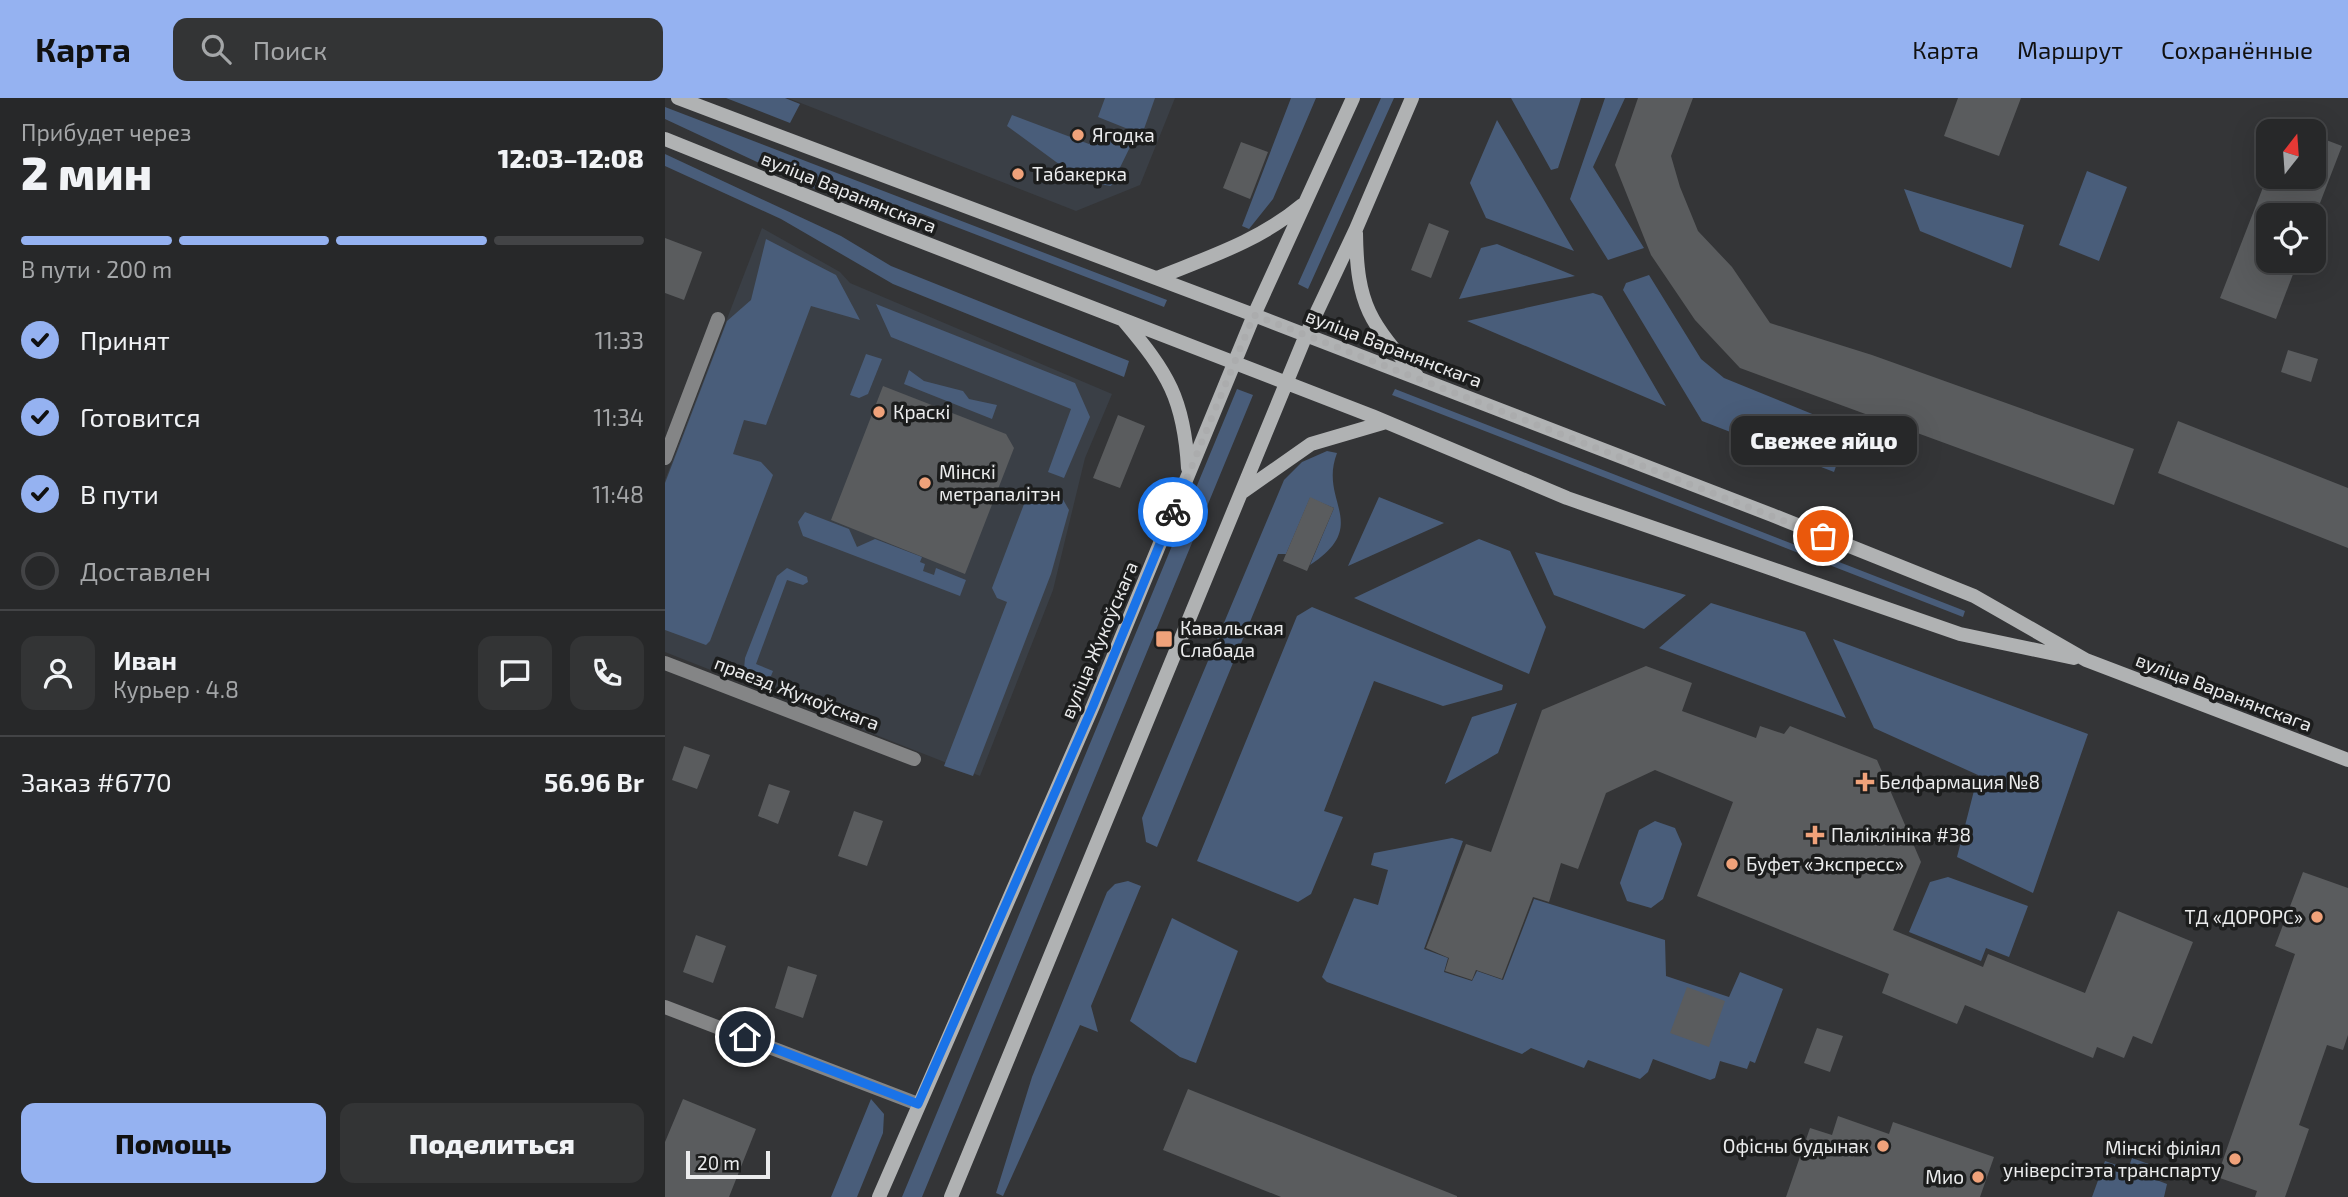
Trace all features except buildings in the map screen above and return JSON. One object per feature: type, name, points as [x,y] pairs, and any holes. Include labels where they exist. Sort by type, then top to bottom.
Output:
[{"type":"main road","name":"вуліца Варанянскага","points":[[678,98],[1417,377],[1974,596],[2086,660],[2348,760]]},
{"type":"main road","name":"вуліца Жукоўскага","points":[[879,1197],[1093,706],[1254,315],[1353,98]]},
{"type":"main road","points":[[951,1197],[1306,335],[1356,229],[1412,98]]},
{"type":"main road","name":"вуліца Варанянскага","points":[[665,139],[1287,382],[1567,498],[1960,634],[2086,660]]},
{"type":"main road","points":[[1157,278],[1252,240],[1277,226],[1306,201]]},
{"type":"main road","points":[[1356,229],[1356,265],[1363,304],[1384,338],[1417,377]]},
{"type":"main road","points":[[1123,319],[1159,363],[1178,403],[1186,434],[1189,473]]},
{"type":"main road","points":[[1240,494],[1311,444],[1386,422]]},
{"type":"street","points":[[665,458],[718,319]]},
{"type":"street","name":"праезд Жукоўскага","points":[[665,663],[914,759]]},
{"type":"street","points":[[665,1007],[918,1104]]},
{"type":"shaded area","points":[[726,98],[785,98],[800,104],[790,123]]},
{"type":"shaded area","points":[[788,98],[1175,98],[1140,185],[1076,211]]},
{"type":"shaded area","points":[[1105,98],[1155,98],[1144,129],[1138,133],[1098,117]]},
{"type":"shaded area","points":[[1291,98],[1316,98],[1273,199],[1249,229],[1242,226]]},
{"type":"shaded area","points":[[1381,98],[1394,98],[1308,289],[1298,284]]},
{"type":"shaded area","points":[[1511,98],[1581,98],[1558,168],[1551,170]]},
{"type":"shaded area","points":[[1605,98],[1625,98],[1593,167],[1644,248],[1608,260],[1570,199]]},
{"type":"shaded area","points":[[665,107],[1167,300],[1164,307],[920,213],[857,202],[815,189],[665,119]]},
{"type":"shaded area","points":[[1012,115],[1089,144],[1094,132],[1131,145],[1111,186],[1082,181],[1007,126]]},
{"type":"shaded area","points":[[1497,120],[1574,251],[1486,218],[1470,183]]},
{"type":"shaded area","points":[[665,154],[841,236],[891,266],[1129,361],[1124,377],[893,284],[781,219],[665,166]]},
{"type":"shaded area","points":[[2087,171],[2127,187],[2099,261],[2059,245]]},
{"type":"shaded area","points":[[1904,189],[2024,225],[2011,268],[1920,231]]},
{"type":"shaded area","points":[[762,228],[840,272],[850,283],[1112,394],[1085,458],[1053,590],[980,776],[665,652],[665,480]]},
{"type":"shaded area","points":[[766,239],[836,275],[860,320],[811,306],[766,425],[744,420],[733,454],[761,462],[773,475],[710,641],[706,645],[665,630],[665,483],[727,321],[751,300]]},
{"type":"shaded area","points":[[1497,244],[1575,276],[1459,299],[1481,248]]},
{"type":"shaded area","points":[[1649,275],[1701,359],[1724,378],[1849,429],[1834,472],[1702,421],[1623,290],[1626,283]]},
{"type":"shaded area","points":[[1593,293],[1602,296],[1666,406],[1467,321]]},
{"type":"shaded area","points":[[876,304],[1075,383],[1090,417],[1064,478],[1048,472],[1071,409],[891,337]]},
{"type":"shaded area","points":[[866,354],[882,359],[868,394],[859,398],[850,395]]},
{"type":"shaded area","points":[[909,370],[924,381],[963,391],[969,399],[997,405],[992,419],[904,384]]},
{"type":"shaded area","points":[[1237,389],[1253,395],[922,1197],[902,1197]]},
{"type":"shaded area","points":[[1395,389],[1965,611],[1963,617],[1392,395]]},
{"type":"shaded area","points":[[1327,451],[1337,453],[1333,485],[1340,512],[1338,537],[1328,550],[1310,565],[1334,508],[1310,498],[1286,554],[1278,554],[1157,847],[1146,842],[1142,818],[1284,480],[1302,462]]},
{"type":"shaded area","points":[[1033,488],[1061,496],[1069,510],[1051,574],[973,776],[944,766],[1007,602],[997,598],[992,588],[1029,491]]},
{"type":"shaded area","points":[[1379,497],[1444,523],[1348,566]]},
{"type":"shaded area","points":[[805,512],[849,529],[857,547],[875,539],[922,557],[920,562],[925,564],[923,571],[934,575],[936,568],[966,580],[960,596],[803,536],[798,522]]},
{"type":"shaded area","points":[[1479,539],[1510,551],[1546,627],[1529,674],[1354,598]]},
{"type":"shaded area","points":[[1535,552],[1686,595],[1644,629],[1554,595]]},
{"type":"shaded area","points":[[787,568],[807,577],[808,582],[803,585],[787,580],[756,664],[773,671],[771,676],[752,677],[744,669],[745,658],[777,576]]},
{"type":"shaded area","points":[[1711,603],[1805,632],[1846,718],[1659,648]]},
{"type":"shaded area","points":[[1312,607],[1503,685],[1502,690],[1443,706],[1374,681],[1324,811],[1343,817],[1311,894],[1298,902],[1197,861],[1297,616]]},
{"type":"shaded area","points":[[1833,639],[2088,734],[2033,893],[1957,857],[1978,775],[1874,728]]},
{"type":"shaded area","points":[[1517,703],[1498,753],[1445,784],[1472,717]]},
{"type":"shaded area","points":[[1655,821],[1675,828],[1682,844],[1663,899],[1651,908],[1627,901],[1620,883],[1639,830]]},
{"type":"shaded area","points":[[1452,838],[1463,841],[1424,949],[1448,958],[1444,972],[1472,981],[1477,971],[1503,980],[1534,899],[1665,940],[1666,976],[1729,997],[1740,972],[1783,989],[1755,1063],[1750,1061],[1747,1069],[1720,1061],[1715,1078],[1710,1080],[1653,1059],[1648,1072],[1640,1079],[1588,1060],[1584,1068],[1531,1048],[1522,1054],[1327,982],[1322,977],[1354,898],[1378,905],[1388,870],[1371,865],[1374,853]]},
{"type":"shaded area","points":[[1948,877],[2028,906],[2009,957],[1986,948],[1981,961],[1909,932],[1930,882]]},
{"type":"shaded area","points":[[1128,881],[1141,886],[1091,1006],[1098,1032],[1080,1025],[1003,1196],[996,1193],[1032,1077],[1107,892],[1115,884]]},
{"type":"shaded area","points":[[1172,918],[1238,951],[1196,1063],[1180,1057],[1130,1021]]},
{"type":"shaded area","points":[[871,1099],[884,1114],[883,1133],[857,1197],[831,1197]]},
{"type":"shaded area","points":[[2132,1158],[2157,1167],[2154,1179],[2167,1184],[2164,1197],[2092,1197],[2105,1161],[2128,1169]]},
{"type":"way so far","points":[[1173,512],[1254,315],[1823,536]]},
{"type":"place","name":"Ягодка","points":[[1078,135]]},
{"type":"place","name":"Табакерка","points":[[1018,174]]},
{"type":"place","name":"Краскі","points":[[879,412]]},
{"type":"place","name":"Мінскі метрапалітэн","points":[[925,483]]},
{"type":"place","name":"Свежее яйцо","points":[[1823,536]]},
{"type":"place","name":"Кавальская Слабада","points":[[1164,639]]},
{"type":"place","name":"Белфармация №8","points":[[1865,782]]},
{"type":"place","name":"Паліклініка #38","points":[[1815,835]]},
{"type":"place","name":"Буфет «Экспресс»","points":[[1732,864]]},
{"type":"place","name":"ТД «ДОРОРС»","points":[[2317,917]]},
{"type":"place","name":"Офісны будынак","points":[[1883,1146]]},
{"type":"place","name":"Мінскі філіял універсітэта транспарту","points":[[2235,1159]]},
{"type":"place","name":"Мио","points":[[1978,1177]]},
{"type":"route","points":[[745,1037],[918,1104],[1093,706],[1173,512]]}]
